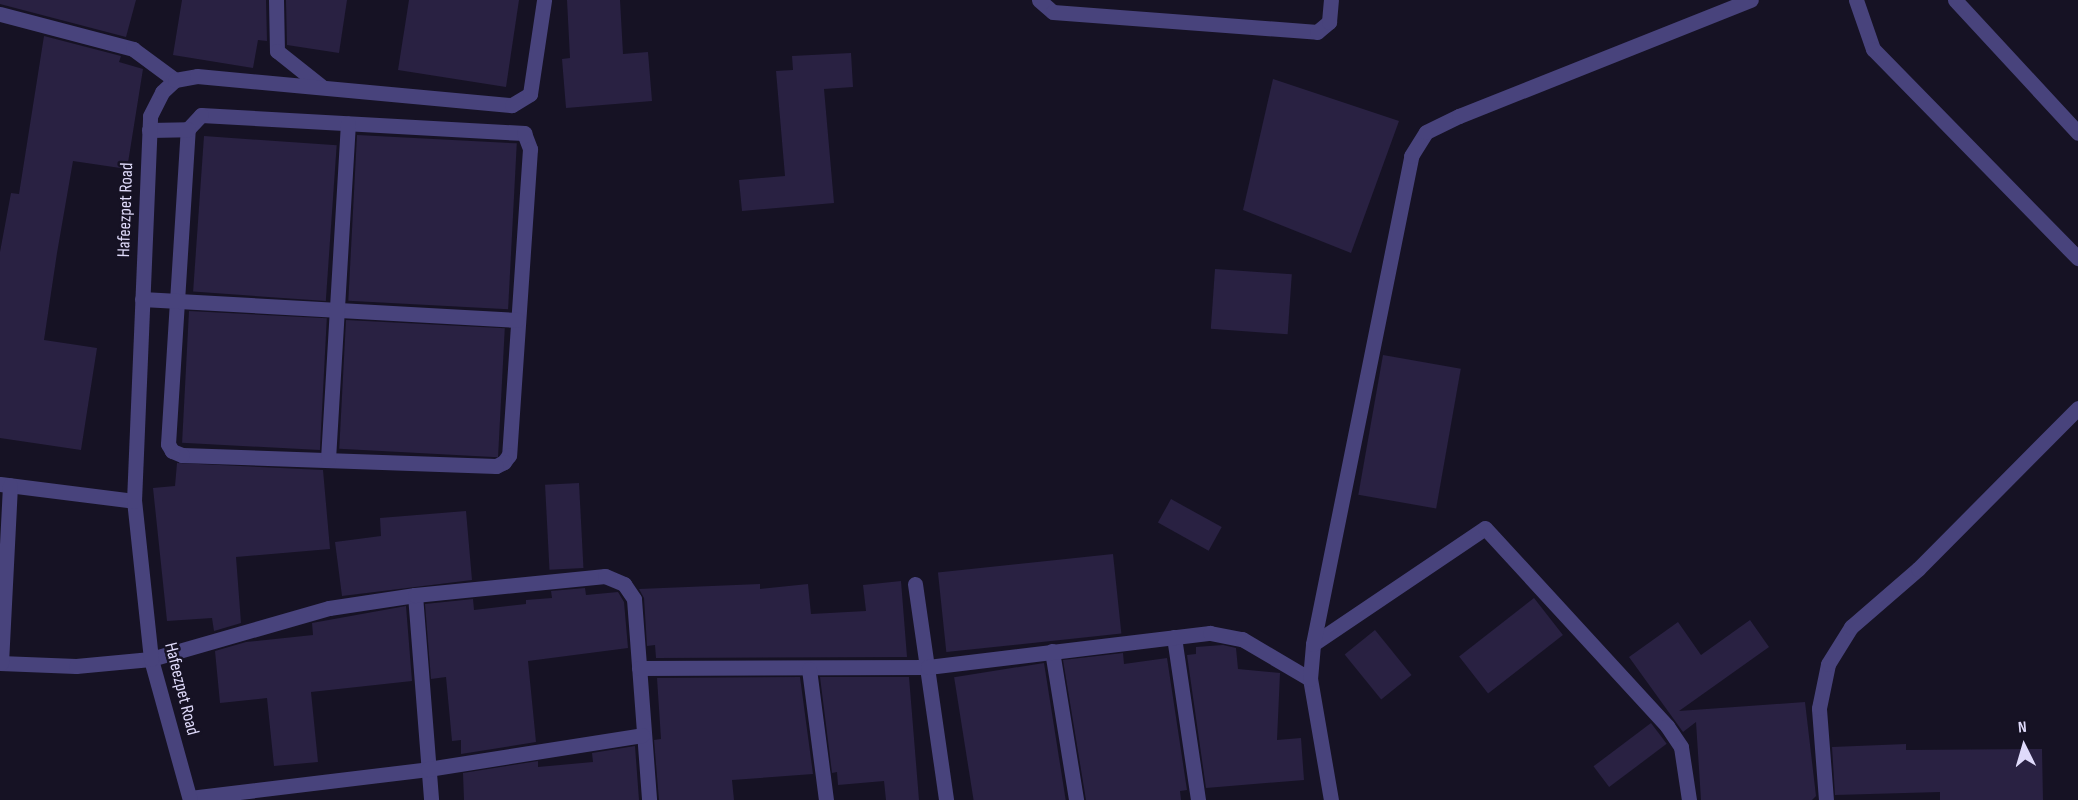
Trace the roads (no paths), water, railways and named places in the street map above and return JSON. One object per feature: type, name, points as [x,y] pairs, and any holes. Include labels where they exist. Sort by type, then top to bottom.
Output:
[{"type":"street","points":[[276,0],[277,51],[321,86]]},
{"type":"street","points":[[0,14],[133,49],[175,80],[197,76],[512,105],[530,94],[544,0]]},
{"type":"street","points":[[1039,0],[1053,12],[1317,32],[1329,22],[1331,0]]},
{"type":"street","points":[[1331,800],[1310,679],[1313,644],[1411,156],[1426,132],[1751,0]]},
{"type":"street","points":[[1856,0],[1873,49],[2078,258]]},
{"type":"street","points":[[1954,0],[2078,133]]},
{"type":"street","name":"Hafeezpet Road","points":[[175,80],[154,108],[149,130],[134,501],[151,659],[190,799]]},
{"type":"street","points":[[201,115],[348,124],[524,133],[530,149],[509,455],[504,462],[496,466],[182,455],[172,451],[168,444],[188,129],[201,115]]},
{"type":"street","points":[[328,459],[348,124]]},
{"type":"street","points":[[149,130],[188,129]]},
{"type":"street","points":[[142,299],[338,312],[518,320]]},
{"type":"street","points":[[1826,800],[1819,708],[1828,664],[1851,627],[1918,569],[2078,408]]},
{"type":"street","points":[[134,501],[5,485],[0,663],[76,666],[151,659],[329,608],[415,595],[605,576],[624,584],[634,599],[642,735],[649,800]]},
{"type":"street","points":[[1313,644],[1485,528],[1667,726],[1682,747],[1689,800]]},
{"type":"street","points":[[915,584],[946,800]]},
{"type":"street","points":[[415,595],[431,800]]},
{"type":"street","points":[[639,668],[928,667],[1209,633],[1242,639],[1310,679]]},
{"type":"street","points":[[1174,637],[1198,800]]},
{"type":"street","points":[[1052,651],[1076,800]]},
{"type":"street","points":[[809,669],[826,800]]},
{"type":"street","points":[[190,799],[428,769],[642,735]]}]
